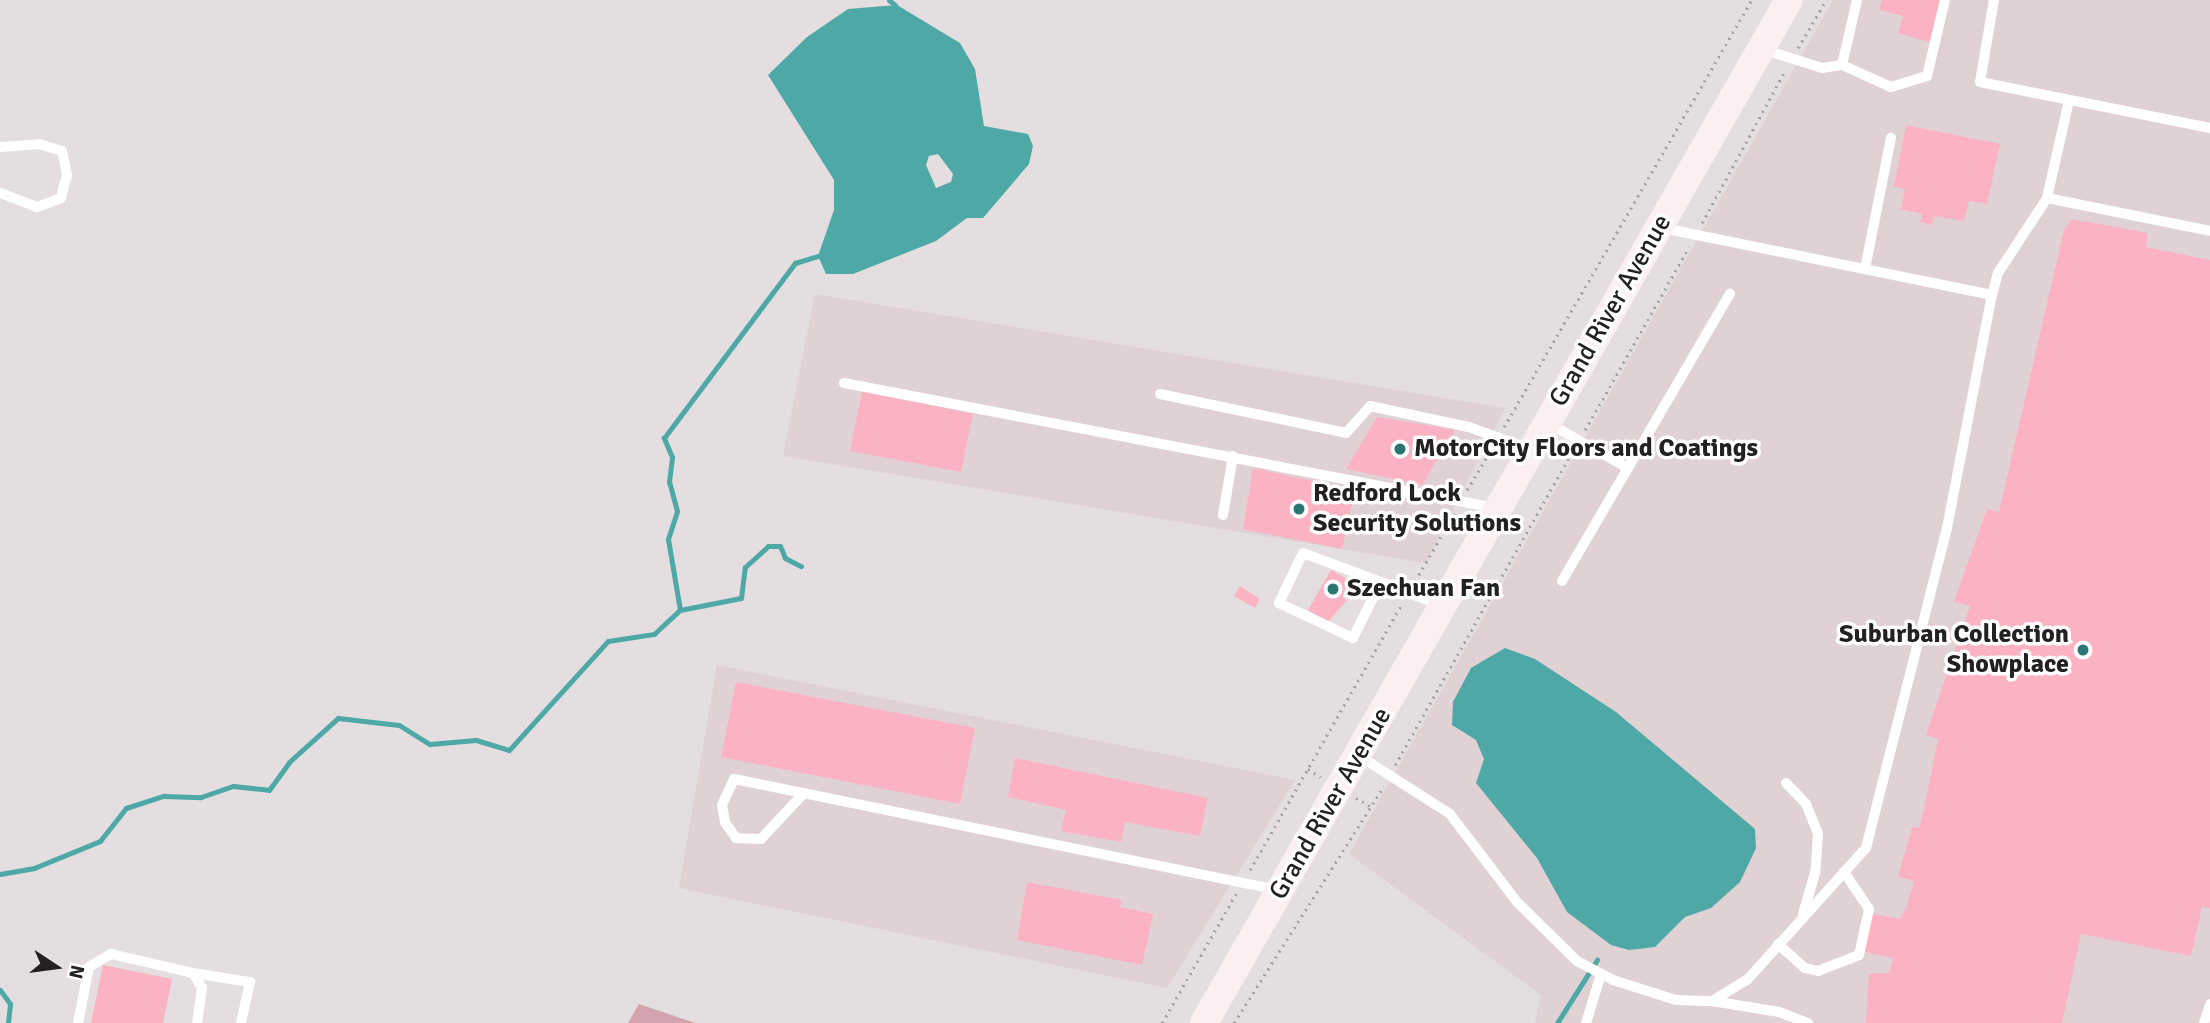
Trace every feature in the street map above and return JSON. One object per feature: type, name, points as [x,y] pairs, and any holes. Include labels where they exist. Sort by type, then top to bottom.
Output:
[{"type":"main road","name":"Grand River Avenue","points":[[1204,1023],[1360,756],[1789,0]]},
{"type":"lane","points":[[1842,65],[1857,0]]},
{"type":"lane","points":[[1761,49],[1822,68],[1842,65],[1891,87],[1927,76],[1945,0]]},
{"type":"lane","points":[[1994,0],[1980,82],[2210,128]]},
{"type":"lane","points":[[1712,1001],[1748,979],[1866,848],[1881,807],[1947,528],[1992,295],[1998,273],[2047,198],[2069,100]]},
{"type":"lane","points":[[1865,269],[1891,138]]},
{"type":"lane","points":[[0,147],[39,144],[62,151],[67,175],[61,198],[37,206],[0,193]]},
{"type":"lane","points":[[2047,198],[2210,231]]},
{"type":"lane","points":[[1659,227],[1992,295]]},
{"type":"lane","points":[[1562,581],[1730,293]]},
{"type":"lane","points":[[844,383],[1499,508]]},
{"type":"lane","points":[[1160,394],[1346,433],[1370,405],[1469,427],[1532,450]]},
{"type":"lane","points":[[1548,423],[1628,468]]},
{"type":"lane","points":[[1223,515],[1233,456]]},
{"type":"lane","points":[[1381,582],[1353,638],[1279,603],[1303,553],[1381,582],[1444,606]]},
{"type":"lane","points":[[1360,756],[1450,814],[1545,934],[1601,974],[1676,1000],[1712,1001],[1808,1023]]},
{"type":"lane","points":[[804,793],[761,839],[736,838],[725,822],[722,805],[734,779],[804,793],[1282,890]]},
{"type":"lane","points":[[1786,783],[1806,804],[1818,834],[1815,873],[1803,916]]},
{"type":"lane","points":[[1778,944],[1805,968],[1818,971],[1859,955],[1869,908],[1844,872]]},
{"type":"lane","points":[[78,1023],[89,967],[102,957],[124,955],[193,973],[250,982],[241,1023]]},
{"type":"lane","points":[[193,973],[202,988],[197,1023]]},
{"type":"lane","points":[[1586,1023],[1601,974]]},
{"type":"lane","points":[[2204,1023],[2210,1004]]},
{"type":"path","points":[[1234,1023],[1390,775],[1826,0]]},
{"type":"shaded area","points":[[1833,0],[2210,0],[2210,1023],[1535,1023],[1541,995],[1349,854]]},
{"type":"shaded area","points":[[815,294],[1505,408],[1426,563],[783,456]]},
{"type":"shaded area","points":[[717,665],[1295,780],[1167,988],[679,888]]},
{"type":"shaded area","points":[[639,1004],[695,1023],[628,1023]]},
{"type":"water","points":[[897,5],[960,43],[975,69],[984,126],[1028,134],[1033,146],[1029,164],[983,218],[967,218],[936,241],[853,274],[826,274],[818,256],[834,210],[834,180],[768,75],[807,37],[848,9]],"holes":[[[938,154],[953,174],[951,182],[936,188],[926,165],[929,156]]]},
{"type":"water","points":[[1505,648],[1535,659],[1616,712],[1755,829],[1756,848],[1740,882],[1711,908],[1685,917],[1655,947],[1629,950],[1611,945],[1567,912],[1537,858],[1476,783],[1484,759],[1476,740],[1452,725],[1453,702],[1471,668]]},
{"type":"building","points":[[1882,0],[1940,0],[1930,42],[1898,33],[1903,16],[1879,10]]},
{"type":"building","points":[[1906,125],[2000,144],[1987,204],[1969,201],[1964,221],[1934,216],[1932,225],[1920,222],[1922,214],[1901,209],[1905,189],[1894,186]]},
{"type":"building","name":"Suburban Collection Showplace","points":[[2072,219],[2148,233],[2146,247],[2210,260],[2210,908],[2202,907],[2191,956],[2081,934],[2062,1023],[1866,1023],[1869,973],[1889,973],[1893,958],[1856,950],[1864,912],[1900,919],[1906,909],[1914,881],[1898,877],[1912,827],[1919,828],[1938,739],[1926,735],[1970,606],[1954,602],[1987,509],[1999,512],[2064,230]]},
{"type":"building","points":[[862,391],[973,414],[961,472],[850,451]]},
{"type":"building","name":"MotorCity Floors and Coatings","points":[[1377,417],[1455,430],[1422,485],[1346,469]]},
{"type":"building","name":"Redford Lock Security Solutions","points":[[1253,468],[1355,490],[1342,549],[1243,529]]},
{"type":"building","name":"Szechuan Fan","points":[[1331,570],[1351,581],[1342,597],[1347,600],[1328,622],[1308,610]]},
{"type":"building","points":[[1240,586],[1260,599],[1255,608],[1234,596]]},
{"type":"building","points":[[736,682],[975,728],[960,804],[721,757]]},
{"type":"building","points":[[1015,758],[1208,798],[1200,836],[1125,822],[1121,842],[1061,831],[1066,810],[1008,797]]},
{"type":"building","points":[[1027,882],[1122,900],[1120,907],[1153,914],[1142,965],[1017,940]]},
{"type":"building","points":[[103,965],[172,979],[163,1023],[91,1023]]},
{"type":"waterway","points":[[889,0],[895,5]]},
{"type":"waterway","points":[[680,610],[668,539],[677,511],[669,482],[672,457],[664,438],[795,263],[818,256]]},
{"type":"waterway","points":[[0,874],[34,868],[100,841],[126,808],[164,796],[201,797],[233,786],[269,790],[289,762],[338,718],[399,725],[430,744],[476,740],[509,750],[608,641],[654,634],[680,610],[741,598],[745,567],[768,546],[780,546],[785,558],[801,566]]},
{"type":"waterway","points":[[1557,1023],[1597,960]]},
{"type":"waterway","points":[[0,990],[10,1004],[8,1023]]},
{"type":"place","name":"MotorCity Floors and Coatings","points":[[1400,449]]},
{"type":"place","name":"Redford Lock Security Solutions","points":[[1299,509]]},
{"type":"place","name":"Szechuan Fan","points":[[1333,589]]},
{"type":"place","name":"Suburban Collection Showplace","points":[[2083,650]]}]
